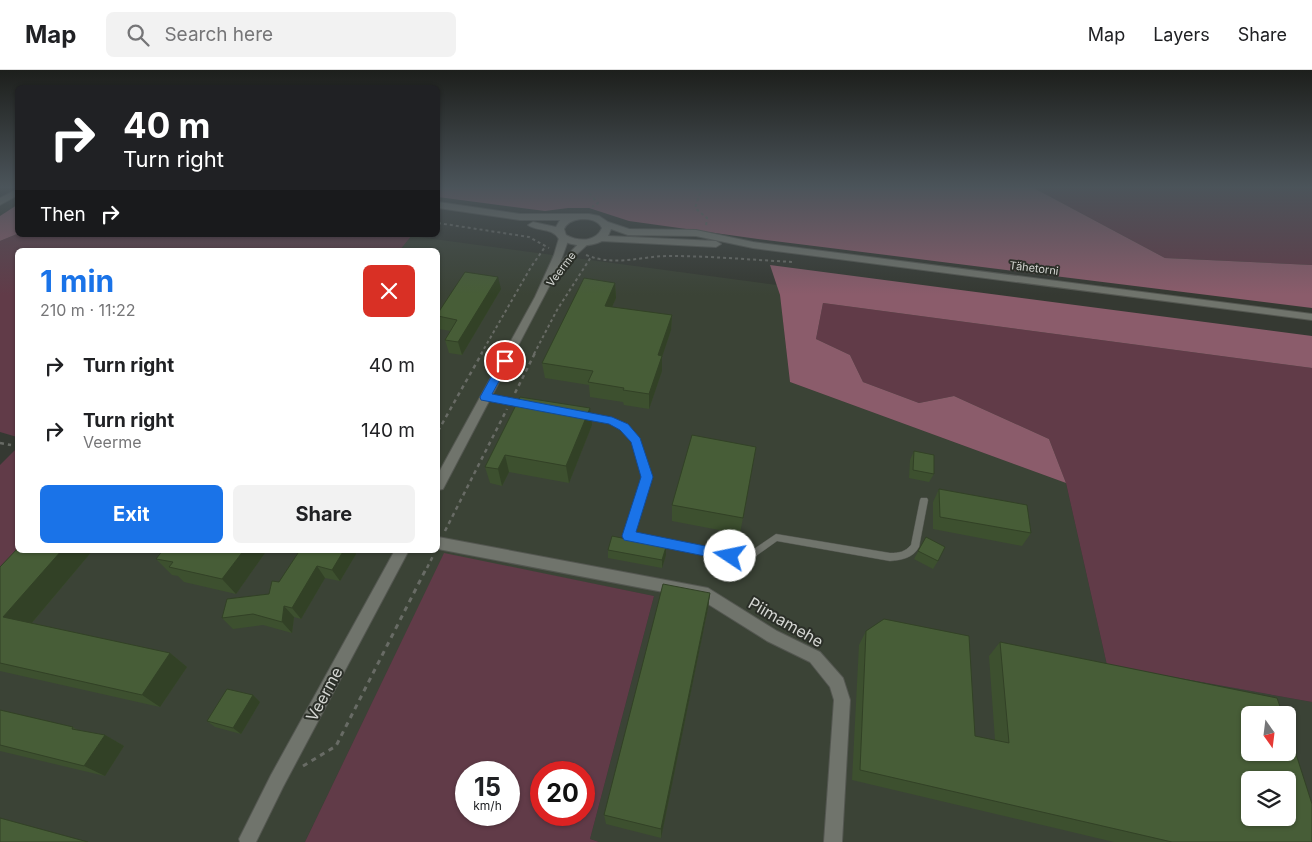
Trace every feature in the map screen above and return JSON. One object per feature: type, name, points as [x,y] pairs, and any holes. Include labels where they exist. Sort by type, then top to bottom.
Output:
[{"type":"street","points":[[517,223],[549,227],[571,241],[585,242]]},
{"type":"street","points":[[562,236],[561,225],[564,223]]},
{"type":"street","points":[[599,238],[606,232],[606,224]]},
{"type":"street","name":"Tähetorni","points":[[606,224],[628,232],[667,231],[696,233],[753,245],[1312,317]]},
{"type":"street","name":"Veerme","points":[[440,480],[540,297],[561,250],[562,236]]},
{"type":"street","name":"Tähetorni","points":[[585,242],[599,238],[753,245]]},
{"type":"street","name":"Veerme","points":[[540,297],[574,251],[585,242]]},
{"type":"street","name":"Piimamehe","points":[[440,543],[703,593],[772,636],[815,657],[837,683],[842,700],[833,842]]},
{"type":"street","name":"Veerme","points":[[248,839],[286,764],[400,553]]},
{"type":"lane","points":[[485,397],[539,406]]},
{"type":"lane","points":[[575,414],[612,421],[624,427],[636,440],[647,477],[628,536],[746,559],[776,537],[890,557],[901,557],[910,553],[914,547],[924,500]]},
{"type":"path","points":[[440,223],[529,236],[546,247],[561,250]]},
{"type":"path","points":[[705,232],[706,223]]},
{"type":"path","points":[[440,427],[531,267],[546,247]]},
{"type":"path","points":[[574,251],[599,260],[615,262],[664,256],[799,262]]},
{"type":"path","points":[[0,442],[11,445]]},
{"type":"path","points":[[302,766],[336,746],[434,553]]},
{"type":"shaded area","points":[[0,223],[15,223],[15,235],[0,241]]},
{"type":"shaded area","points":[[644,223],[1099,223],[1165,258],[1312,265],[1312,308]]},
{"type":"shaded area","points":[[1099,223],[1312,223],[1312,265],[1165,258]]},
{"type":"shaded area","points":[[15,235],[15,237],[410,237],[402,248],[15,248],[15,436],[0,432],[0,241]]},
{"type":"shaded area","points":[[410,237],[777,285],[780,295],[790,382],[1066,483],[1107,665],[1312,702],[1312,842],[599,842],[590,839],[595,826],[654,596],[444,554],[305,842],[0,842],[0,591],[35,553],[440,553],[440,248],[402,248]]},
{"type":"shaded area","points":[[770,265],[1312,336],[1312,368],[823,303],[816,339],[850,355],[863,382],[919,403],[954,396],[1049,439],[1066,483],[790,382],[780,295]]},
{"type":"shaded area","points":[[823,303],[1312,368],[1312,702],[1107,665],[1066,483],[1049,439],[954,396],[919,403],[863,382],[850,355],[816,339]]},
{"type":"shaded area","points":[[15,450],[15,553],[17,553],[0,591],[0,465]]},
{"type":"shaded area","points":[[444,553],[654,596],[595,820],[595,761],[530,761],[530,826],[593,826],[590,839],[599,842],[305,842]]},
{"type":"building","points":[[465,272],[498,277],[458,342],[445,340],[457,320],[440,316],[440,310]]},
{"type":"building","points":[[584,278],[615,283],[605,306],[672,315],[658,355],[662,356],[649,394],[588,382],[593,371],[542,363]]},
{"type":"building","points":[[520,397],[590,408],[566,466],[505,455],[498,469],[485,467]]},
{"type":"building","points":[[692,435],[756,447],[743,518],[672,505]]},
{"type":"building","points":[[914,451],[934,455],[934,474],[913,470]]},
{"type":"building","points":[[939,489],[1027,505],[1031,533],[940,517]]},
{"type":"building","points":[[612,536],[666,547],[662,560],[608,550]]},
{"type":"building","points":[[926,537],[945,547],[938,561],[918,551]]},
{"type":"building","points":[[15,551],[15,553],[59,553],[3,617],[170,653],[142,695],[0,663],[0,567]]},
{"type":"building","points":[[161,553],[242,553],[222,579],[169,567],[173,562],[156,559]]},
{"type":"building","points":[[298,553],[342,553],[332,570],[317,566],[292,608],[284,606],[282,622],[253,614],[222,618],[227,599],[269,594],[272,581],[279,582]]},
{"type":"building","points":[[663,584],[710,593],[661,829],[604,815]]},
{"type":"building","points":[[884,619],[969,636],[975,736],[1009,743],[1000,642],[1277,698],[1280,706],[1241,706],[1241,761],[1296,761],[1296,754],[1312,804],[1312,842],[1172,842],[860,770],[866,631]]},
{"type":"building","points":[[227,689],[253,695],[233,728],[207,721]]},
{"type":"building","points":[[0,710],[73,727],[72,729],[105,735],[84,766],[0,745]]},
{"type":"building","points":[[0,818],[88,842],[0,842]]},
{"type":"route","points":[[505,361],[485,397],[612,421],[624,427],[636,440],[647,477],[628,536],[730,556]]}]
